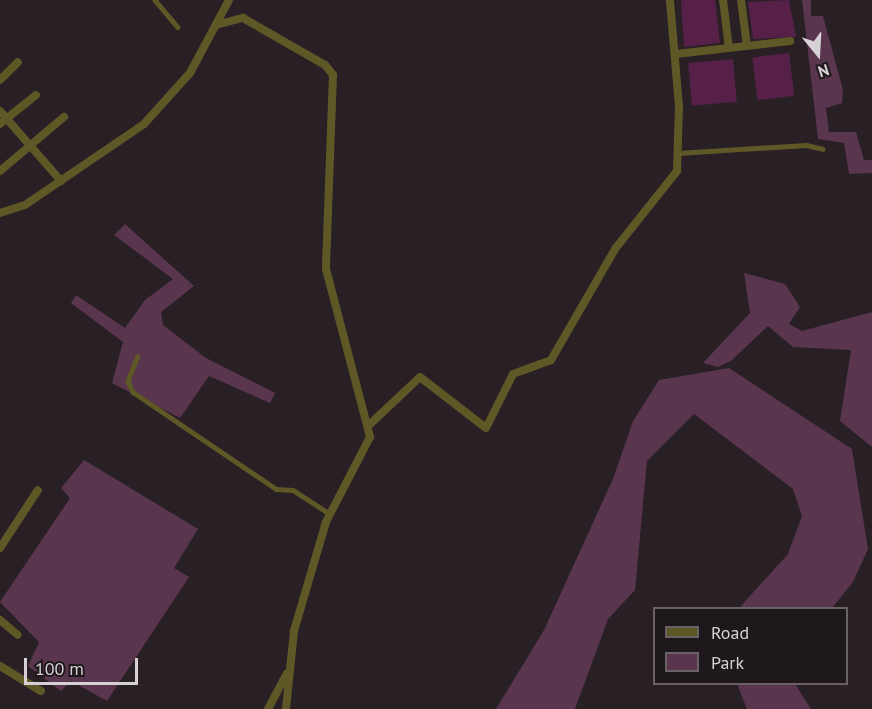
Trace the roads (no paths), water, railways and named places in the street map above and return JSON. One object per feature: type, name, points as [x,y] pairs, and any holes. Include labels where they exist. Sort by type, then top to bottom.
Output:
[{"type":"street","points":[[0,213],[19,209],[151,117],[190,73],[227,4],[218,0]]},
{"type":"street","points":[[368,426],[420,376],[482,428],[489,426],[513,374],[551,360],[619,243],[676,174],[678,153],[676,54],[670,0]]},
{"type":"street","points":[[723,0],[729,48]]},
{"type":"street","points":[[741,0],[747,46]]},
{"type":"street","points":[[216,25],[247,20],[325,65],[333,75],[326,269],[341,342],[368,426],[369,439],[330,514],[294,631],[287,674],[286,709]]},
{"type":"street","points":[[676,54],[790,41]]},
{"type":"street","points":[[0,80],[18,62]]},
{"type":"street","points":[[36,94],[2,118],[30,145],[61,181]]},
{"type":"street","points":[[0,171],[64,117]]},
{"type":"street","points":[[0,548],[38,490]]},
{"type":"street","points":[[0,620],[18,635]]},
{"type":"street","points":[[0,666],[41,691]]},
{"type":"street","points":[[267,709],[287,674]]},
{"type":"lane","points":[[155,0],[178,27]]},
{"type":"lane","points":[[678,153],[806,145],[823,148]]},
{"type":"lane","points":[[138,356],[128,381],[132,392],[276,489],[293,490],[330,514]]}]
